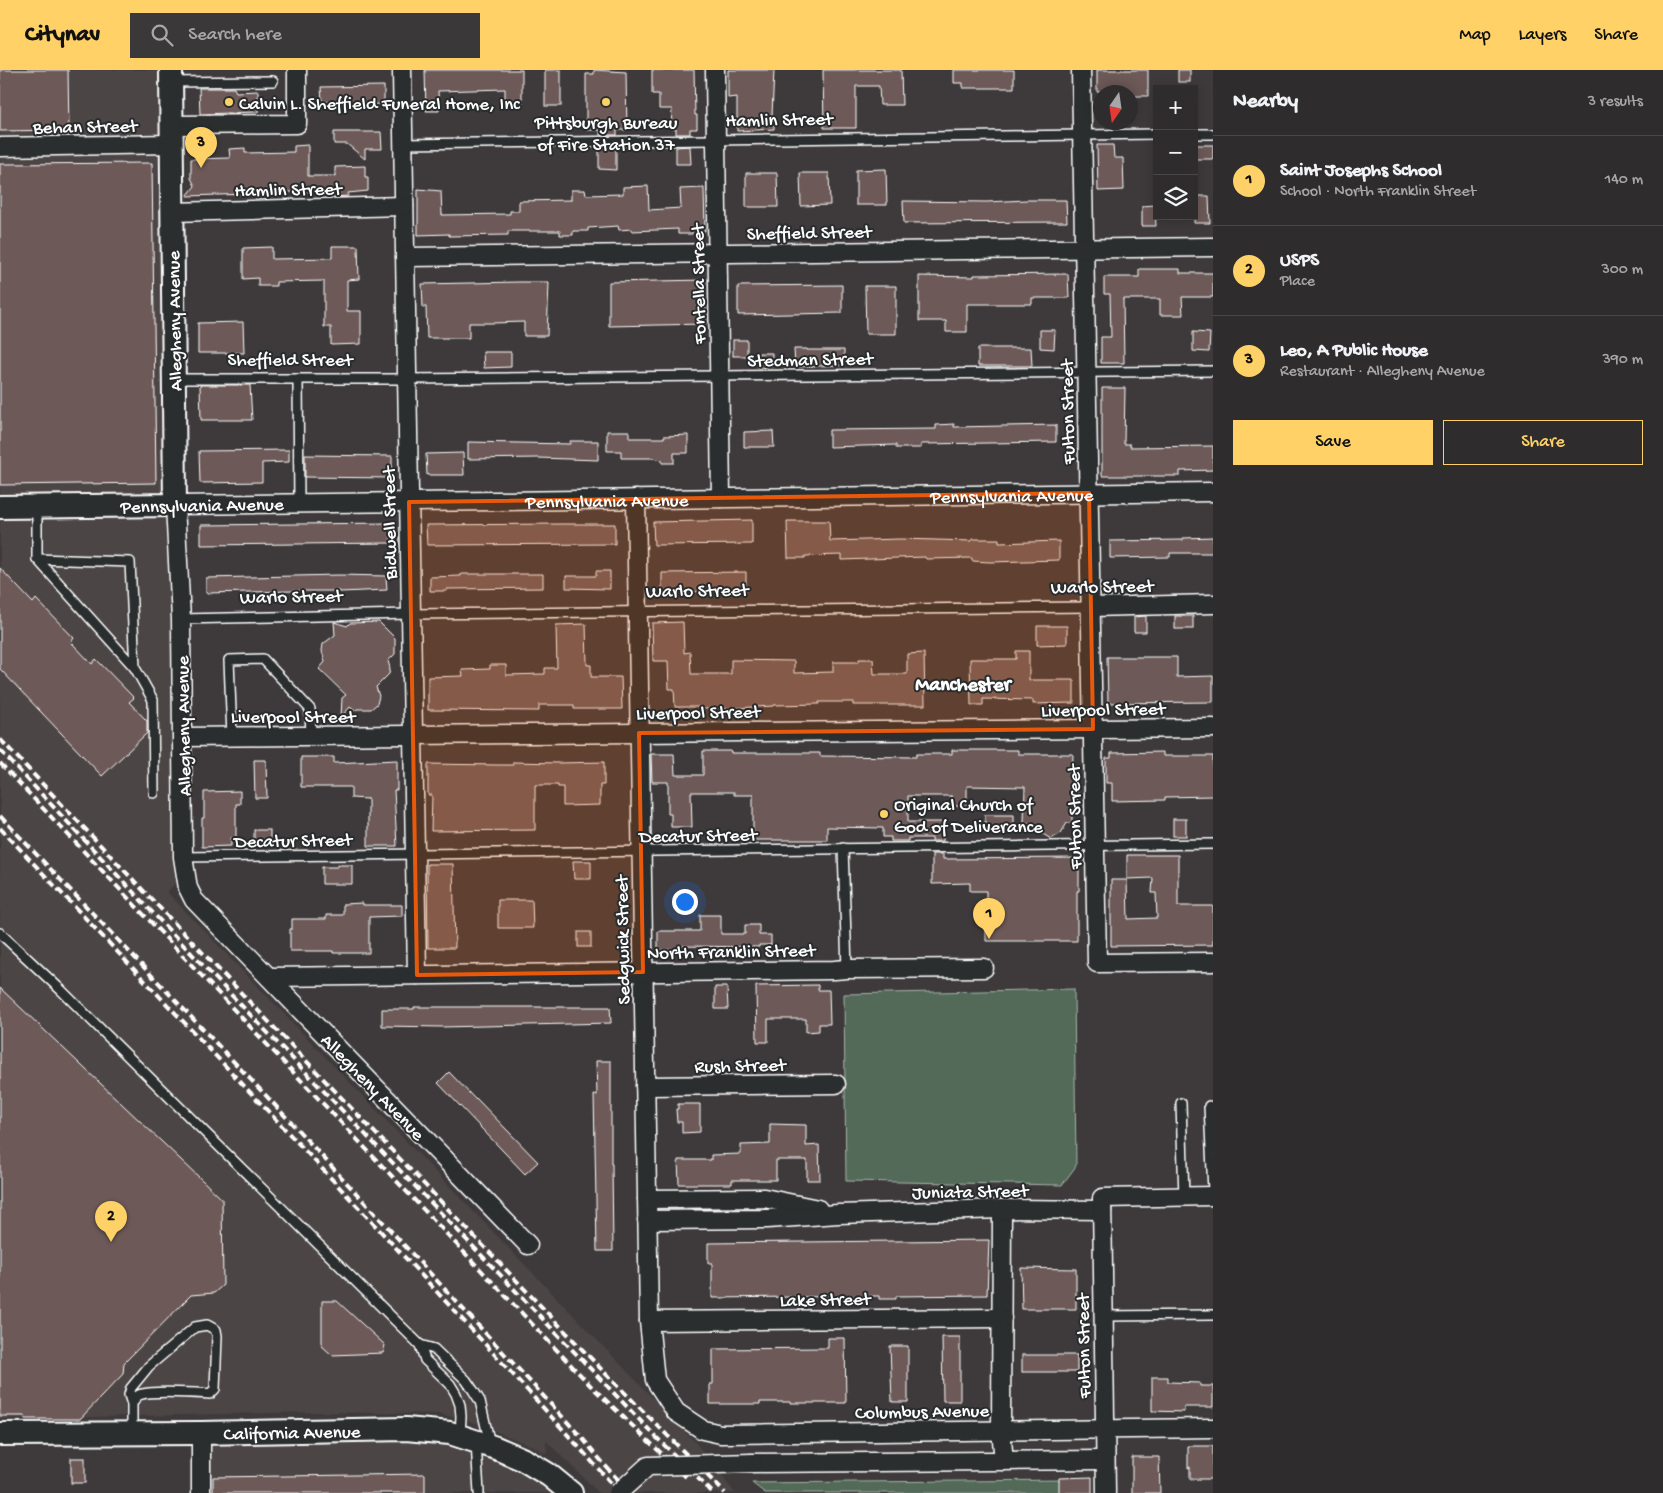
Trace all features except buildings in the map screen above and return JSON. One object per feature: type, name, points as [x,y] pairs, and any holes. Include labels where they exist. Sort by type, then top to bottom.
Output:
[{"type":"street","name":"Behan Street","points":[[0,147],[297,124],[297,70]]},
{"type":"street","name":"Bidwell Street","points":[[402,70],[417,975]]},
{"type":"street","name":"Fontella Street","points":[[715,70],[721,498]]},
{"type":"street","name":"Fulton Street","points":[[1081,70],[1097,963],[1213,962]]},
{"type":"street","name":"Allegheny Avenue","points":[[171,76],[175,504],[181,619],[183,857],[188,888],[194,900],[528,1245]]},
{"type":"street","name":"Hamlin Street","points":[[172,212],[404,206]]},
{"type":"street","name":"Sheffield Street","points":[[405,257],[1213,247]]},
{"type":"street","name":"Pennsylvania Avenue","points":[[0,508],[175,504],[1213,492]]},
{"type":"street","name":"Sedgwick Street","points":[[636,499],[649,1322],[656,1380]]},
{"type":"street","name":"Warlo Street","points":[[1090,606],[1213,604]]},
{"type":"street","name":"Liverpool Street","points":[[183,737],[1213,728]]},
{"type":"street","name":"North Franklin Street","points":[[269,977],[984,968]]},
{"type":"street","name":"Rush Street","points":[[645,1086],[836,1084]]},
{"type":"street","name":"Juniata Street","points":[[647,1220],[767,1219],[838,1214],[1102,1204],[1213,1196]]},
{"type":"street","name":"Juniata Street","points":[[647,1199],[764,1198],[838,1214]]},
{"type":"street","name":"Fulton Street","points":[[1102,1204],[1102,1316],[1106,1493]]},
{"type":"street","points":[[1002,1209],[1002,1430],[1004,1461]]},
{"type":"street","name":"Lake Street","points":[[649,1322],[1002,1318]]},
{"type":"street","name":"Columbus Avenue","points":[[656,1380],[676,1412],[703,1430],[721,1434],[1213,1428]]},
{"type":"street","name":"California Avenue","points":[[0,1434],[406,1429],[450,1434],[524,1460],[571,1493]]},
{"type":"street","points":[[201,1433],[201,1493]]},
{"type":"street","points":[[618,1493],[648,1466],[752,1463],[1105,1460]]},
{"type":"lane","points":[[171,76],[273,81]]},
{"type":"lane","name":"Hamlin Street","points":[[403,144],[1153,134]]},
{"type":"lane","points":[[1198,134],[1213,134]]},
{"type":"lane","name":"Stedman Street","points":[[407,379],[1213,370]]},
{"type":"lane","name":"Sheffield Street","points":[[174,379],[407,379]]},
{"type":"lane","points":[[298,379],[299,503]]},
{"type":"lane","points":[[37,507],[37,559],[135,668],[153,700],[154,793]]},
{"type":"lane","points":[[37,559],[130,562],[135,668]]},
{"type":"lane","name":"Warlo Street","points":[[181,619],[411,614],[1090,606]]},
{"type":"lane","points":[[232,737],[229,660],[263,659],[310,710],[311,736]]},
{"type":"lane","name":"Decatur Street","points":[[183,857],[1213,844]]},
{"type":"lane","points":[[843,848],[847,969]]},
{"type":"lane","points":[[0,933],[61,990],[420,1345],[425,1360],[450,1384],[456,1394],[461,1416],[476,1442]]},
{"type":"lane","points":[[1180,1103],[1184,1197]]},
{"type":"lane","points":[[1209,1106],[1213,1191]]},
{"type":"lane","points":[[1102,1316],[1213,1315]]},
{"type":"lane","points":[[132,1404],[136,1396],[141,1394],[210,1394],[216,1389],[216,1330],[207,1325],[195,1327],[149,1366],[132,1388],[129,1395],[132,1404],[132,1433]]},
{"type":"lane","points":[[420,1345],[434,1349],[453,1366],[480,1401],[476,1442],[479,1493]]},
{"type":"highlighted area","points":[[1089,493],[1093,729],[639,733],[643,972],[417,975],[409,502]]},
{"type":"shaded area","points":[[0,70],[171,70],[185,873],[167,892],[696,1443],[735,1493],[599,1493],[546,1441],[547,1454],[472,1422],[440,1414],[317,1412],[0,1419]]},
{"type":"shaded area","points":[[201,1433],[450,1433],[571,1493],[201,1493]]},
{"type":"green space","points":[[1074,989],[1076,1166],[1062,1185],[846,1181],[844,994]]},
{"type":"green space","points":[[1065,1480],[1065,1493],[765,1493],[752,1483]]},
{"type":"railway","points":[[0,739],[603,1371],[725,1493]]},
{"type":"railway","points":[[0,750],[168,929],[657,1438],[713,1493]]},
{"type":"railway","points":[[0,763],[590,1385],[686,1477]]},
{"type":"railway","points":[[0,816],[273,1103],[631,1493]]},
{"type":"railway","points":[[0,828],[390,1241],[620,1493]]},
{"type":"place","name":"Calvin L. Sheffield Funeral Home, Inc","points":[[229,102]]},
{"type":"place","name":"Pittsburgh Bureau of Fire Station 37","points":[[606,102]]},
{"type":"place","name":"Leo, A Public House","points":[[201,168]]},
{"type":"place","name":"Original Church of God of Deliverance","points":[[884,814]]},
{"type":"place","name":"Saint Josephs School","points":[[989,939]]},
{"type":"place","name":"USPS","points":[[111,1242]]},
{"type":"district","name":"Manchester","points":[[963,683]]}]
